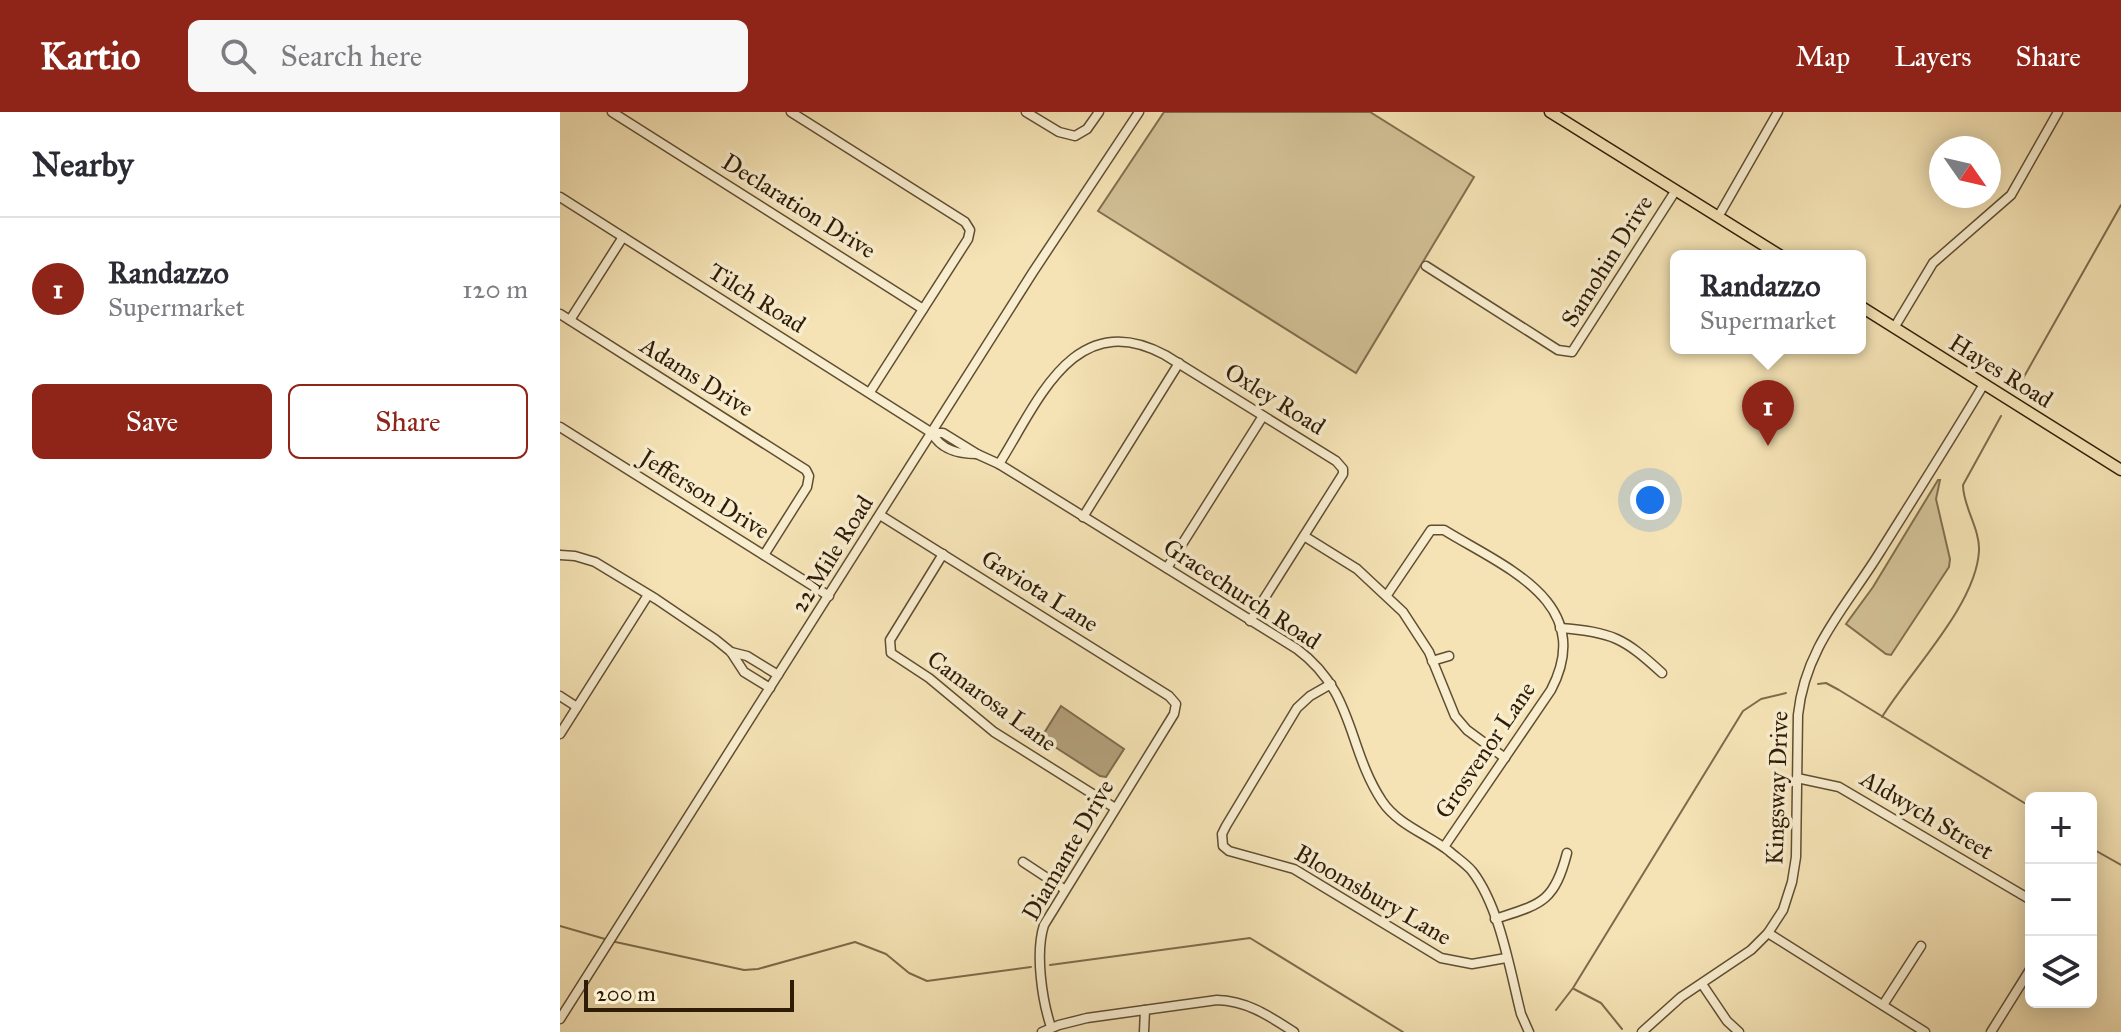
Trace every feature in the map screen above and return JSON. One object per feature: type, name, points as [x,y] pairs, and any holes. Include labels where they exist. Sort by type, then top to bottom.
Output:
[{"type":"main road","points":[[1550,112],[1771,250]]},
{"type":"main road","name":"Hayes Road","points":[[1866,310],[2121,470]]},
{"type":"street","name":"Declaration Drive","points":[[612,112],[923,309]]},
{"type":"street","points":[[791,112],[965,222],[970,230],[968,239],[870,392]]},
{"type":"street","points":[[1026,112],[1059,132],[1075,136],[1087,129],[1099,112]]},
{"type":"street","points":[[1718,217],[1778,112]]},
{"type":"street","points":[[1894,328],[1933,263],[2011,195],[2058,112]]},
{"type":"street","name":"22 Mile Road","points":[[560,1019],[1133,114]]},
{"type":"street","name":"Samohin Drive","points":[[1426,266],[1558,350],[1572,352],[1676,190]]},
{"type":"street","name":"Tilch Road","points":[[560,197],[932,433]]},
{"type":"street","points":[[570,320],[623,237]]},
{"type":"street","name":"Adams Drive","points":[[560,314],[803,467],[809,476],[807,487],[764,555]]},
{"type":"street","name":"Oxley Road","points":[[999,464],[1054,377],[1069,360],[1084,350],[1109,342],[1131,342],[1149,347],[1179,363],[1336,461],[1343,474],[1304,536]]},
{"type":"street","points":[[1083,517],[1179,363]]},
{"type":"street","name":"Kingsway Drive","points":[[1642,1032],[1681,997],[1751,950],[1768,933],[1783,910],[1795,870],[1800,695],[1818,645],[1859,586],[1984,384]]},
{"type":"street","points":[[1167,568],[1263,416]]},
{"type":"street","name":"Jefferson Drive","points":[[560,427],[829,596]]},
{"type":"street","name":"Gracechurch Road","points":[[932,433],[943,433],[999,464],[1304,655],[1331,684],[1339,698],[1382,801],[1395,817],[1444,847],[1471,870],[1487,896],[1529,1032]]},
{"type":"street","name":"Gaviota Lane","points":[[880,515],[1169,696],[1176,704]]},
{"type":"street","points":[[1387,595],[1423,539],[1436,528],[1444,530],[1530,583],[1552,607],[1560,628],[1598,631],[1613,636],[1631,645],[1662,673]]},
{"type":"street","points":[[1250,621],[1304,536],[1357,569],[1387,595],[1409,620],[1432,661],[1455,716],[1467,730],[1505,758]]},
{"type":"street","name":"Camarosa Lane","points":[[943,554],[890,640],[889,649],[994,732],[1115,808]]},
{"type":"street","points":[[560,555],[595,562],[648,595],[707,633],[731,652],[744,672],[770,688]]},
{"type":"street","points":[[560,734],[648,595]]},
{"type":"street","name":"Grosvenor Lane","points":[[1444,847],[1555,683],[1562,660],[1560,628]]},
{"type":"street","points":[[731,652],[747,656],[778,675]]},
{"type":"street","points":[[1432,661],[1449,656]]},
{"type":"street","name":"Bloomsbury Lane","points":[[1331,684],[1297,708],[1226,826],[1222,834],[1223,846],[1229,851],[1294,869],[1437,957],[1463,964],[1506,958]]},
{"type":"street","points":[[560,696],[577,707]]},
{"type":"street","name":"Diamante Drive","points":[[1046,1030],[1040,940],[1048,917],[1174,714],[1176,704]]},
{"type":"street","name":"Aldwych Street","points":[[1797,778],[1839,787],[2025,896]]},
{"type":"street","points":[[1495,919],[1545,900],[1557,885],[1567,853]]},
{"type":"street","points":[[1023,862],[1064,889]]},
{"type":"street","points":[[1768,933],[1925,1032]]},
{"type":"street","points":[[1883,1005],[1921,946]]},
{"type":"street","points":[[1991,1032],[2025,978]]},
{"type":"street","points":[[1702,984],[1727,1021],[1739,1032]]},
{"type":"street","points":[[1046,1030],[1087,1018],[1228,1000],[1252,1007],[1294,1032]]},
{"type":"street","points":[[1144,1032],[1145,1010]]},
{"type":"street","points":[[1274,1032],[1279,1023]]},
{"type":"shaded area","points":[[1164,112],[1370,112],[1474,177],[1356,373],[1098,211]]},
{"type":"shaded area","points":[[1938,480],[1936,499],[1950,559],[1949,567],[1891,655],[1886,654],[1846,624],[1873,587]]},
{"type":"shaded area","points":[[1061,706],[1124,749],[1106,777],[1041,738]]},
{"type":"waterway","points":[[2021,382],[2121,205]]},
{"type":"waterway","points":[[1882,717],[1940,637],[1967,593],[1975,572],[1979,542],[1963,485],[2001,416]]},
{"type":"waterway","points":[[1818,684],[1826,683],[1839,690],[2025,803]]},
{"type":"waterway","points":[[1556,1010],[1573,988],[1743,711],[1761,699],[1786,693]]},
{"type":"waterway","points":[[2097,851],[2121,865]]},
{"type":"waterway","points":[[560,926],[605,939]]},
{"type":"waterway","points":[[1050,965],[1250,938],[1403,1032]]},
{"type":"waterway","points":[[611,941],[744,970],[758,969],[855,942],[886,954],[909,973],[927,981],[1031,967]]},
{"type":"waterway","points":[[1574,989],[1601,1003],[1622,1029]]},
{"type":"place","name":"Randazzo","points":[[1768,446]]}]
